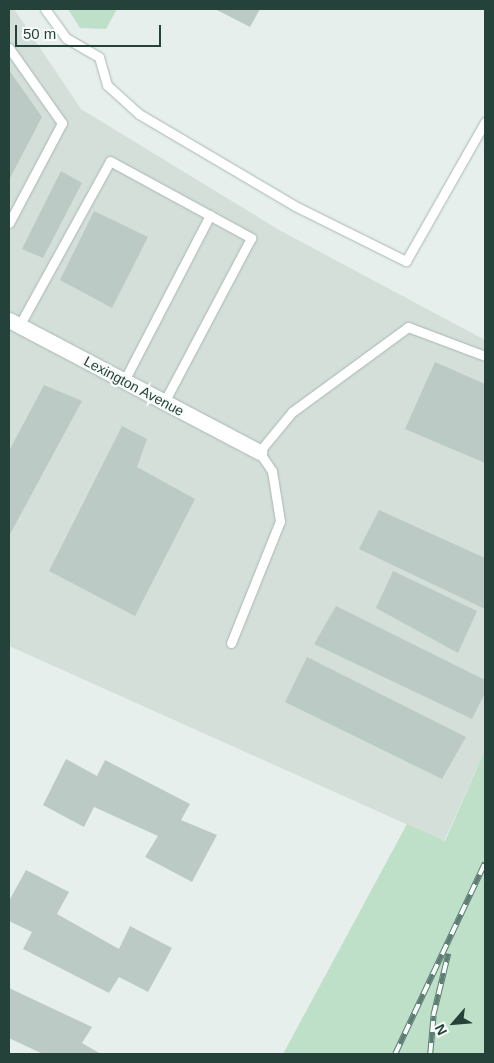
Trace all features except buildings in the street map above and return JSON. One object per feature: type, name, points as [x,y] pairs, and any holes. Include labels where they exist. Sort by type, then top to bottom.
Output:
[{"type":"street","name":"Lexington Avenue","points":[[14,323],[259,452]]},
{"type":"lane","points":[[46,9],[66,38],[100,57],[107,85],[139,114],[295,206],[406,261],[485,122]]},
{"type":"lane","points":[[9,48],[62,123],[9,222]]},
{"type":"lane","points":[[14,323],[110,160],[251,238],[164,402]]},
{"type":"lane","points":[[124,381],[210,215]]},
{"type":"lane","points":[[230,643],[280,521],[272,471],[259,452],[292,412],[408,327],[485,356]]},
{"type":"shaded area","points":[[9,9],[14,9],[81,109],[281,231],[485,340],[485,750],[444,841],[9,646]]},
{"type":"green space","points":[[68,9],[117,9],[106,29],[80,28]]},
{"type":"green space","points":[[485,750],[485,1054],[283,1054],[407,824],[445,841]]},
{"type":"railway","points":[[395,1054],[485,863]]},
{"type":"railway","points":[[430,1054],[433,1016],[448,954]]}]
